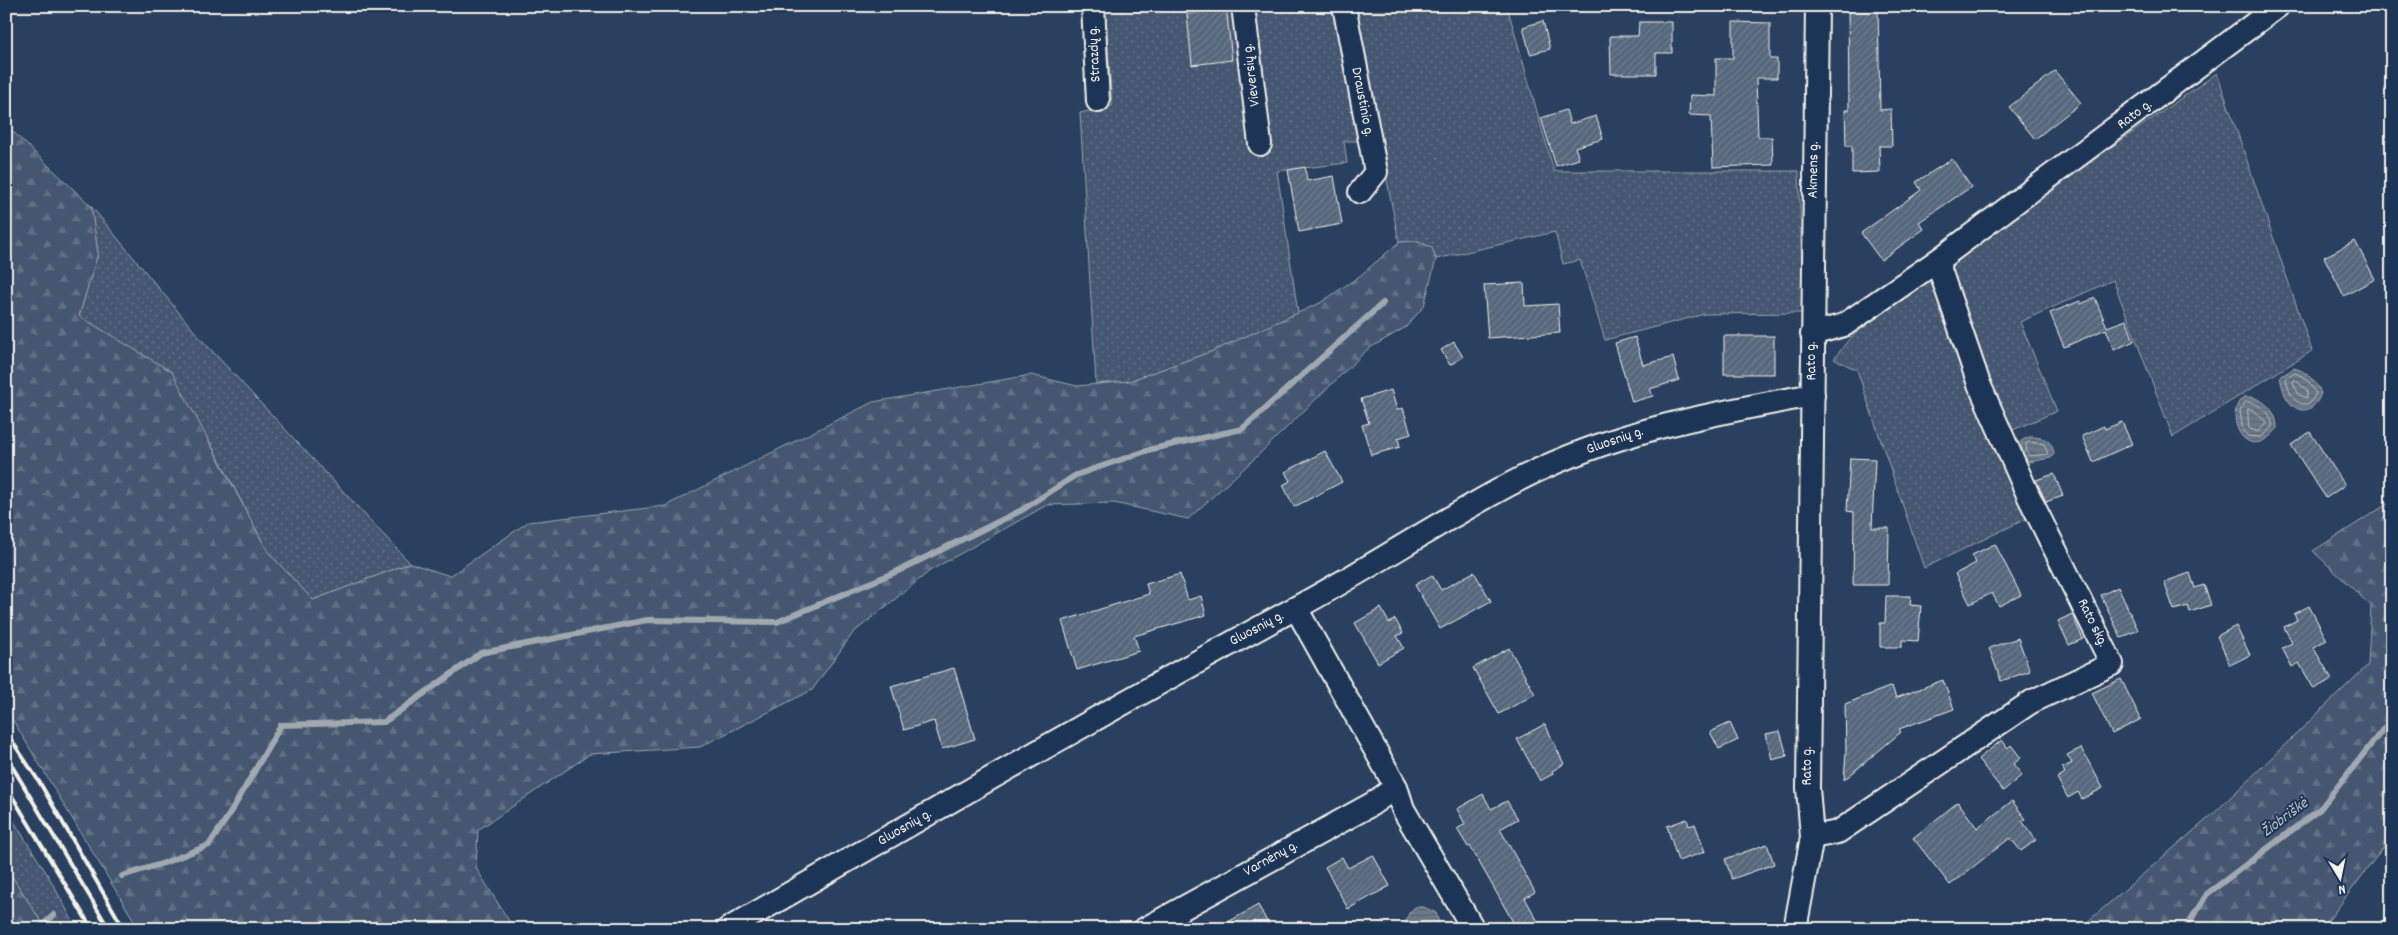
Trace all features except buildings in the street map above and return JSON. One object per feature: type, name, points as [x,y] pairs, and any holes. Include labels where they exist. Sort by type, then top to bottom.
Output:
[{"type":"street","name":"Strazdų g.","points":[[1092,6],[1098,101]]},
{"type":"street","name":"Vieversių g.","points":[[1244,6],[1260,144]]},
{"type":"street","name":"Draustinio g.","points":[[1344,6],[1376,172],[1360,192]]},
{"type":"street","name":"Akmens g.","points":[[1812,334],[1817,6]]},
{"type":"street","name":"Rato g.","points":[[1795,929],[1804,871],[1812,837],[1808,788],[1813,395],[1812,334],[1844,325],[1937,261],[2278,6]]},
{"type":"street","name":"Rato skg.","points":[[1812,837],[1838,832],[2032,702],[2112,664],[2029,497],[1979,384],[1937,261]]},
{"type":"street","name":"Gluosnių g.","points":[[728,929],[1211,653],[1296,608],[1398,547],[1522,477],[1623,436],[1739,408],[1813,395]]},
{"type":"street","points":[[1296,608],[1396,787],[1403,809],[1471,925]]},
{"type":"street","name":"Varnėnų g.","points":[[1145,929],[1372,804],[1396,787]]},
{"type":"green space","points":[[1105,6],[1338,6],[1365,141],[1344,141],[1347,163],[1277,171],[1298,313],[1213,351],[1129,381],[1096,384],[1080,113],[1112,106]]},
{"type":"green space","points":[[1353,6],[1507,6],[1554,171],[1799,171],[1803,313],[1705,314],[1605,340],[1580,260],[1563,264],[1555,232],[1436,259],[1432,248],[1419,241],[1399,242]]},
{"type":"green space","points":[[2217,73],[2312,351],[2173,437],[2113,280],[2020,322],[2057,411],[2006,433],[1950,272],[1954,258]]},
{"type":"green space","points":[[6,125],[91,206],[98,253],[79,316],[172,372],[268,552],[313,600],[410,563],[450,576],[528,522],[665,506],[873,402],[1031,375],[1077,386],[1129,381],[1213,351],[1320,303],[1361,275],[1399,242],[1419,241],[1432,248],[1436,259],[1424,306],[1406,327],[1368,349],[1251,462],[1188,519],[1114,503],[1047,505],[931,570],[853,633],[812,690],[700,747],[590,754],[478,830],[476,868],[514,929],[139,929],[6,709]]},
{"type":"green space","points":[[91,206],[200,338],[410,563],[313,600],[268,552],[209,440],[79,316],[98,253]]},
{"type":"green space","points":[[1929,278],[1934,282],[2032,516],[1924,568],[1857,370],[1834,359],[1849,339],[1923,280]]},
{"type":"green space","points":[[2392,501],[2392,836],[2322,929],[2079,929],[2212,815],[2368,665],[2371,606],[2313,551]]},
{"type":"green space","points":[[6,809],[49,877],[77,929],[46,929],[6,867]]},
{"type":"green space","points":[[6,867],[46,929],[6,929]]},
{"type":"water","points":[[2294,368],[2303,371],[2310,377],[2321,393],[2309,409],[2301,410],[2296,408],[2291,404],[2284,391],[2280,377]]},
{"type":"water","points":[[2244,397],[2251,397],[2263,402],[2275,417],[2277,429],[2265,440],[2255,443],[2246,440],[2240,433],[2236,424],[2235,414],[2238,404]]},
{"type":"water","points":[[2029,437],[2043,438],[2049,442],[2054,454],[2051,458],[2029,462],[2023,457],[2021,441]]},
{"type":"water","points":[[1415,907],[1424,907],[1436,913],[1441,929],[1403,929],[1409,913]]},
{"type":"waterway","points":[[122,876],[164,863],[209,845],[231,812],[281,725],[384,722],[481,653],[647,620],[777,622],[898,571],[1022,510],[1076,475],[1152,449],[1242,429],[1383,303]]},
{"type":"waterway","name":"Žiobriškė","points":[[2185,929],[2207,894],[2320,809],[2392,718]]},
{"type":"waterway","points":[[38,929],[54,915]]},
{"type":"railway","points":[[6,732],[40,783],[124,929]]},
{"type":"railway","points":[[6,756],[109,929]]},
{"type":"railway","points":[[6,786],[92,929]]}]
